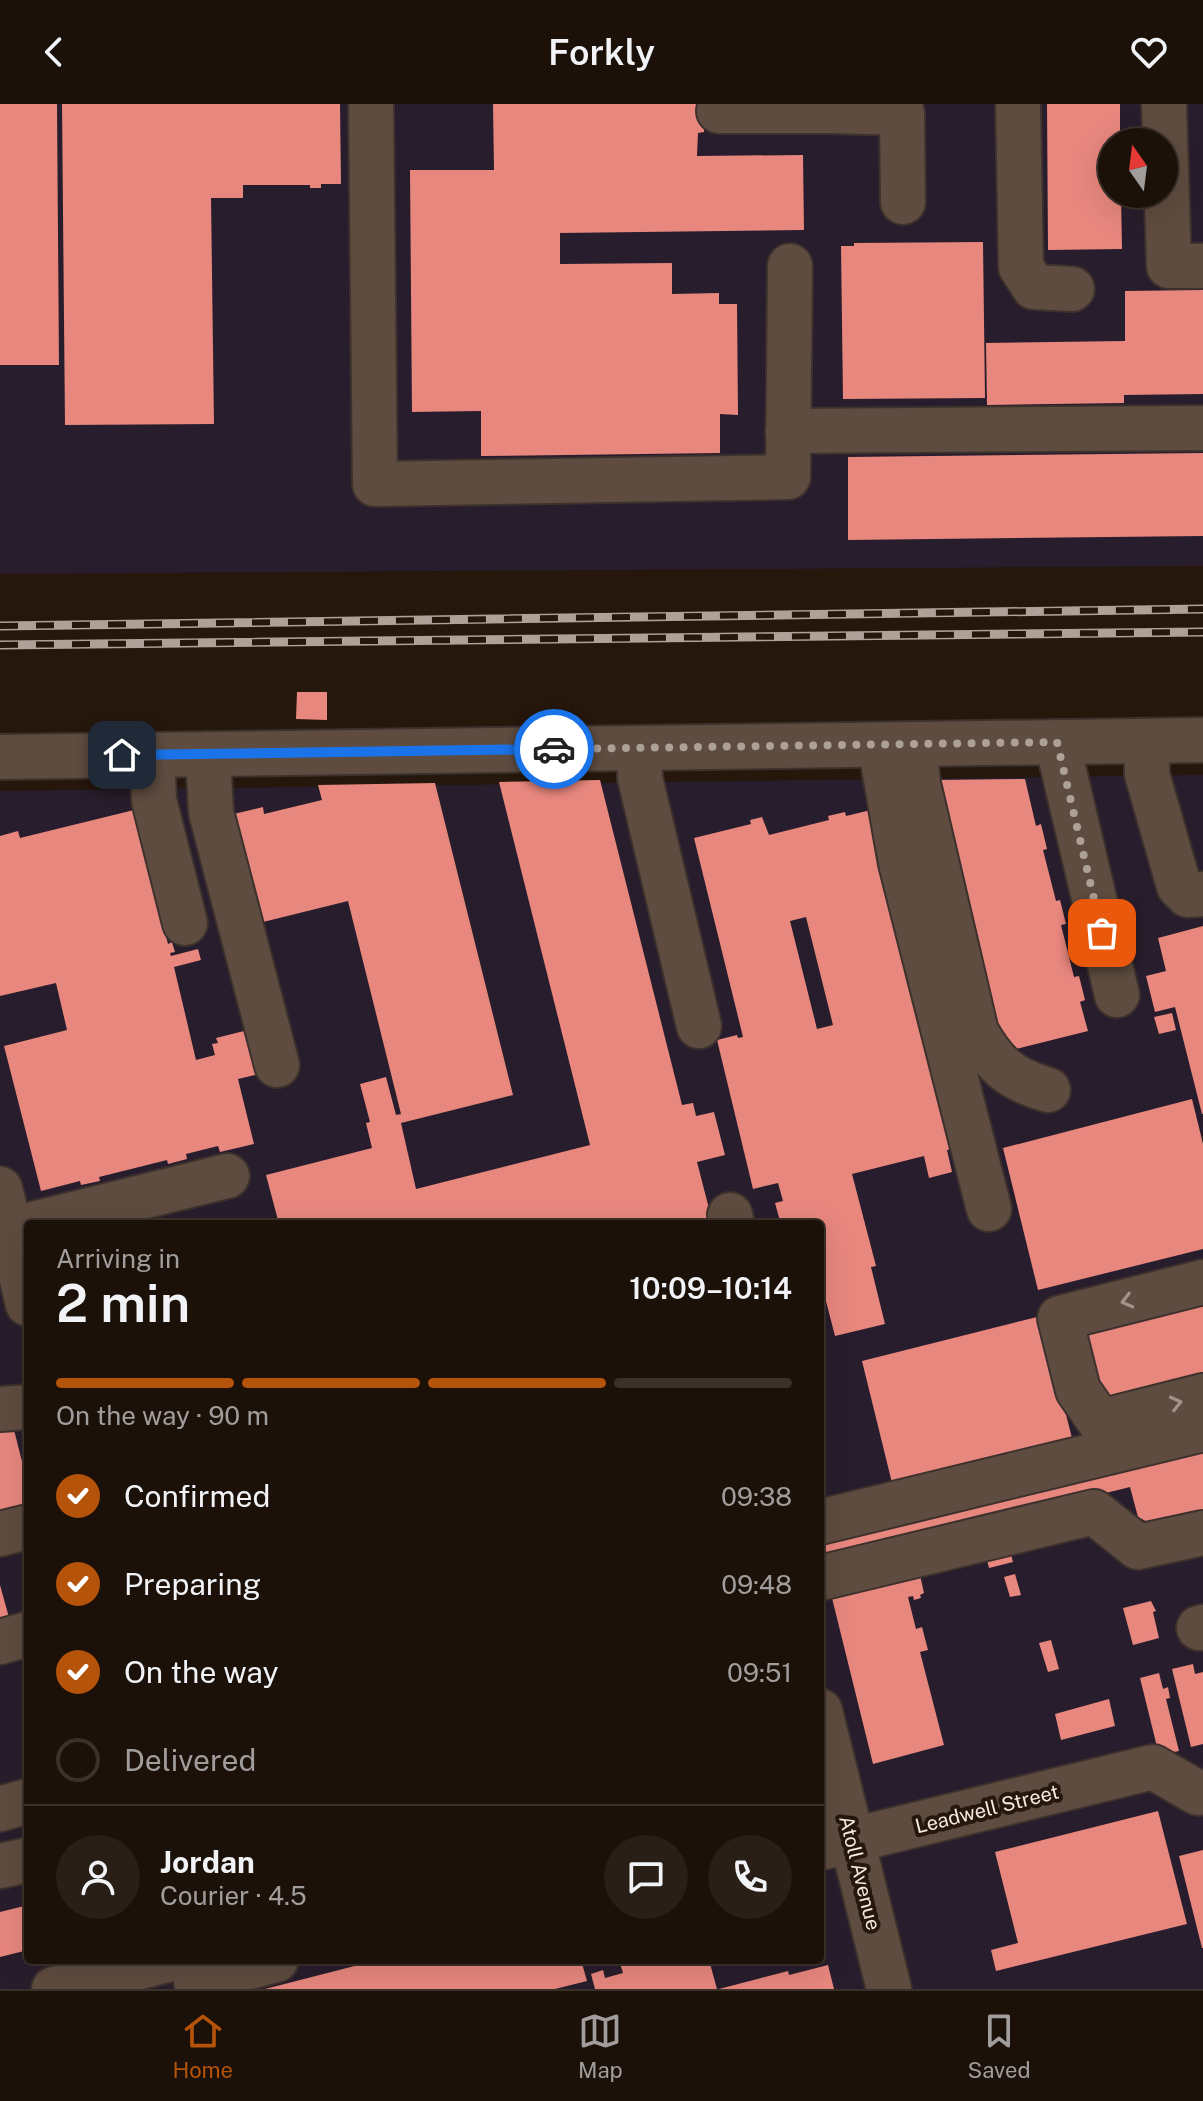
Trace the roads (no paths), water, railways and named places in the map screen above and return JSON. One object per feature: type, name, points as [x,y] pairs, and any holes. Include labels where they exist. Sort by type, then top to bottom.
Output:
[{"type":"street","points":[[371,104],[375,484],[788,477],[790,266]]},
{"type":"street","points":[[1018,104],[1021,267],[1034,287],[1072,289]]},
{"type":"street","points":[[1164,104],[1169,266],[1203,266]]},
{"type":"street","points":[[719,111],[829,108],[902,113],[903,202]]},
{"type":"street","points":[[788,431],[1203,428]]},
{"type":"street","points":[[0,757],[1203,740]]},
{"type":"street","points":[[1147,741],[1147,774],[1179,886],[1188,895],[1203,894]]},
{"type":"street","points":[[1057,742],[1117,995]]},
{"type":"street","points":[[897,744],[924,812],[976,1032],[1002,1069],[1026,1084],[1048,1090]]},
{"type":"street","points":[[897,744],[901,863],[989,1209]]},
{"type":"street","points":[[640,748],[640,778],[699,1026]]},
{"type":"street","points":[[208,754],[211,812],[277,1065]]},
{"type":"street","points":[[152,755],[154,800],[185,923]]},
{"type":"street","points":[[24,1269],[18,1217],[227,1176]]},
{"type":"street","points":[[1203,1282],[1060,1318],[1078,1390],[1100,1422],[1203,1396]]},
{"type":"street","points":[[0,1409],[24,1407]]},
{"type":"street","points":[[824,1521],[1203,1429]]},
{"type":"street","points":[[824,1577],[1094,1512],[1138,1547],[1203,1533]]},
{"type":"street","points":[[0,1534],[24,1528]]},
{"type":"street","points":[[0,1642],[24,1635]]},
{"type":"street","name":"Atoll Avenue","points":[[824,1744],[836,1845],[889,1989]]},
{"type":"street","name":"Leadwell Street","points":[[836,1845],[1153,1767],[1198,1793],[1203,1792]]},
{"type":"street","points":[[0,1809],[24,1802]]},
{"type":"street","points":[[0,1866],[24,1861]]},
{"type":"street","points":[[54,1989],[249,1964]]},
{"type":"railway","points":[[0,626],[1203,609]]},
{"type":"railway","points":[[0,645],[1203,632]]}]
